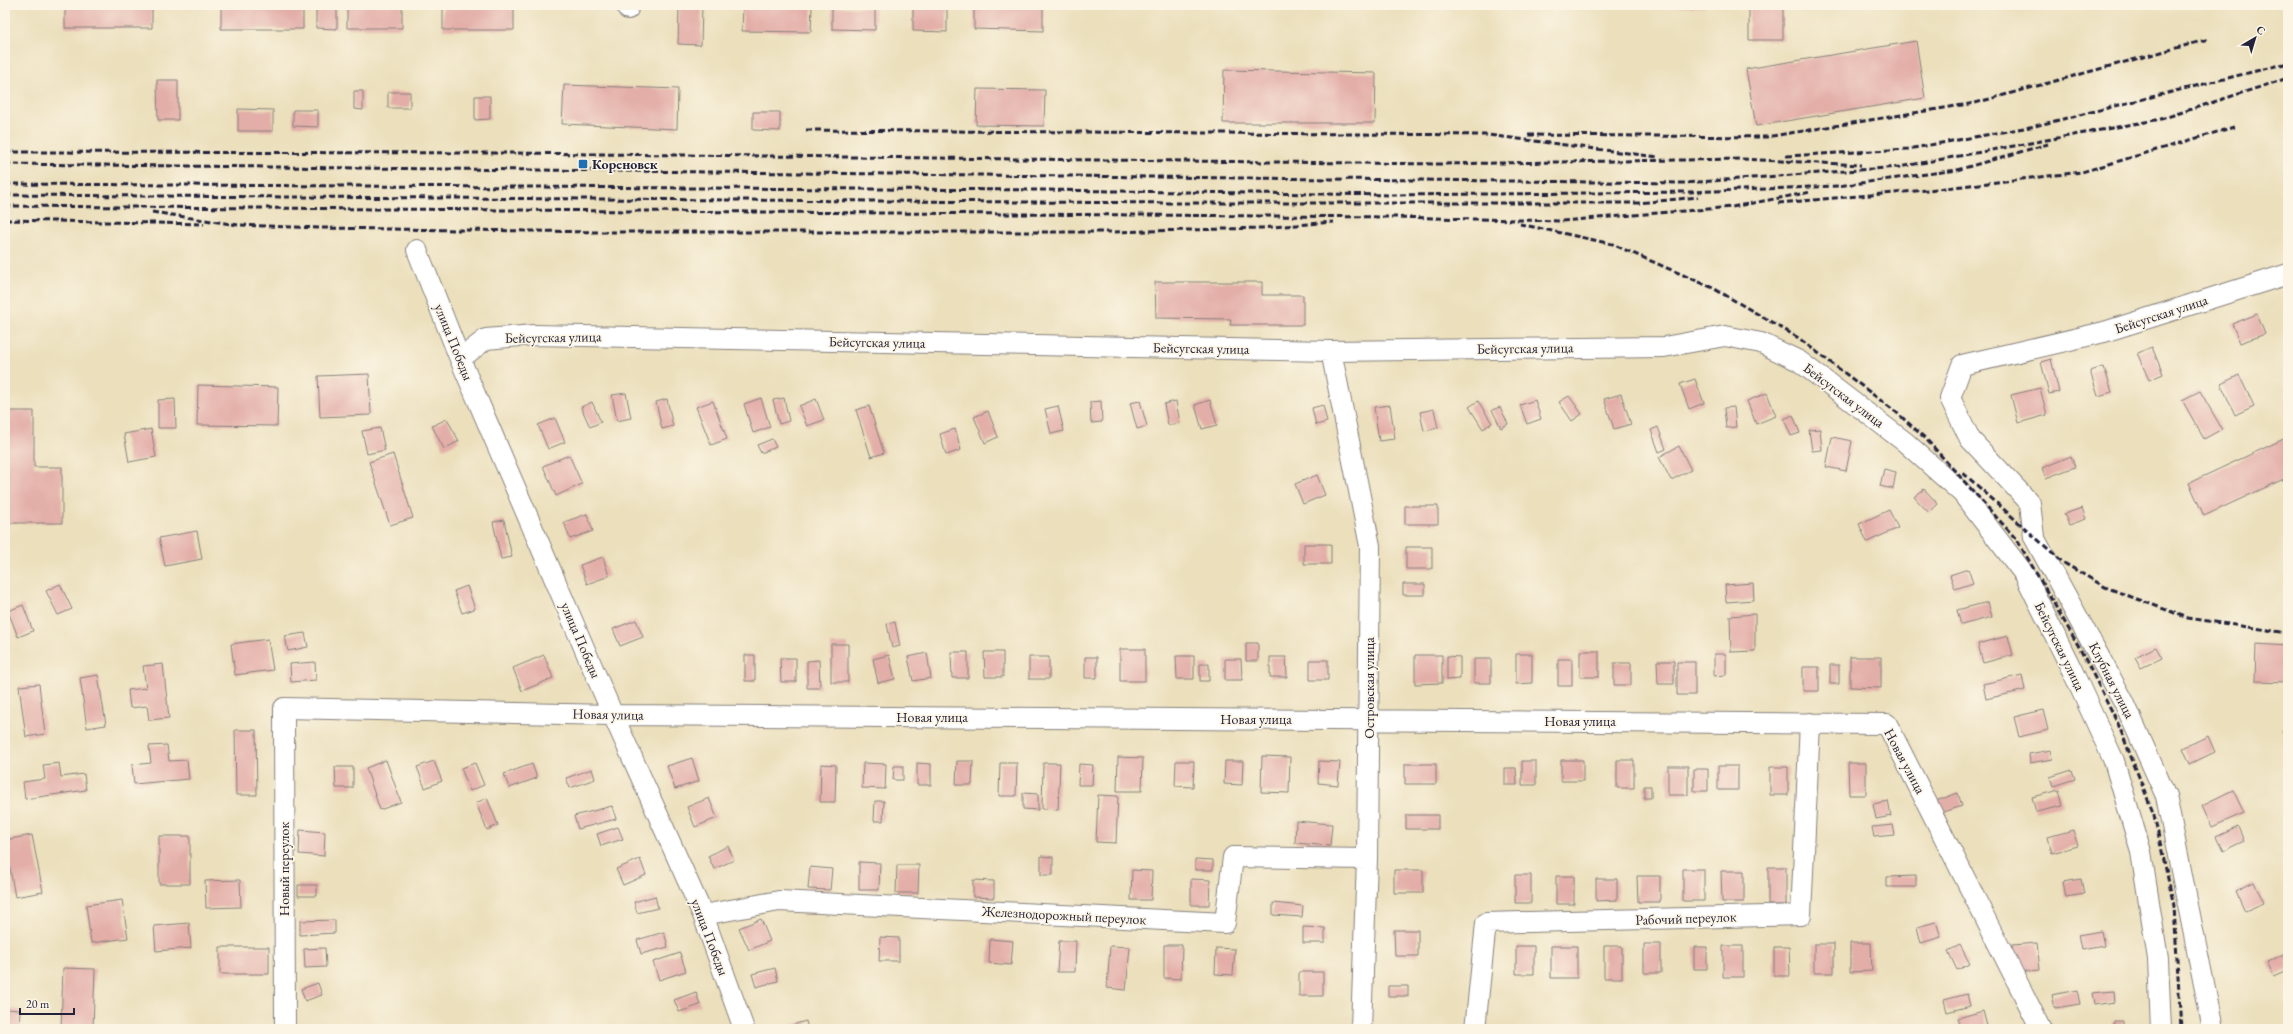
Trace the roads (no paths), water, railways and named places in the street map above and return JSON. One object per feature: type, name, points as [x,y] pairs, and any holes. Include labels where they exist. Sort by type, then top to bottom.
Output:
[{"type":"street","name":"улица Победы","points":[[417,250],[460,359],[613,714],[703,914],[744,1029]]},
{"type":"street","name":"Бейсугская улица","points":[[1962,365],[2104,332],[2288,274]]},
{"type":"street","name":"Бейсугская улица","points":[[460,359],[486,339],[534,335],[1331,351],[1664,347],[1725,336],[1761,343],[1799,361],[1905,442],[1962,493],[2025,575],[2072,670],[2114,761],[2141,852],[2158,959],[2161,1029]]},
{"type":"street","name":"Островская улица","points":[[1331,351],[1370,546],[1367,859],[1361,1029]]},
{"type":"street","name":"Клубная улица","points":[[1962,365],[1950,398],[1970,440],[2030,503],[2034,537],[2124,702],[2166,796],[2213,1029]]},
{"type":"street","name":"Новая улица","points":[[284,708],[613,714],[1887,724],[2041,1029]]},
{"type":"street","name":"Новый переулок","points":[[284,708],[285,1029]]},
{"type":"street","name":"Рабочий переулок","points":[[1476,1029],[1486,923],[1801,915],[1810,723]]},
{"type":"street","name":"Железнодорожный переулок","points":[[703,914],[779,901],[1226,924],[1233,857],[1367,859]]},
{"type":"railway","points":[[1528,135],[1766,137],[1975,103],[2209,39]]},
{"type":"railway","points":[[1786,156],[1908,149],[2035,126],[2288,63]]},
{"type":"railway","points":[[5,164],[1685,183],[1899,167],[2161,119],[2288,78]]},
{"type":"railway","points":[[1778,203],[1928,190],[2082,172],[2234,127]]},
{"type":"railway","points":[[806,130],[1488,135],[1658,157]]},
{"type":"railway","points":[[5,184],[1044,190],[1391,195],[1690,192],[1838,186],[1957,170],[2048,144]]},
{"type":"railway","points":[[5,152],[513,153],[1439,164],[1741,159],[1861,165]]},
{"type":"railway","points":[[5,206],[1392,217],[1561,221],[1732,207],[1811,192]]},
{"type":"railway","points":[[5,195],[1176,203],[1639,203],[1698,197]]},
{"type":"railway","points":[[152,212],[238,225],[321,228],[600,232],[1114,232],[1262,228],[1334,222]]},
{"type":"railway","points":[[5,220],[204,224]]},
{"type":"railway","points":[[1520,224],[1612,244],[1713,288],[1797,337],[1896,412],[1926,439],[2017,540],[2078,645],[2117,721],[2154,815],[2174,906],[2181,1029]]},
{"type":"railway","points":[[1963,473],[2064,563],[2105,587],[2188,618],[2288,633]]},
{"type":"place","name":"Кореновск","points":[[583,164]]}]
